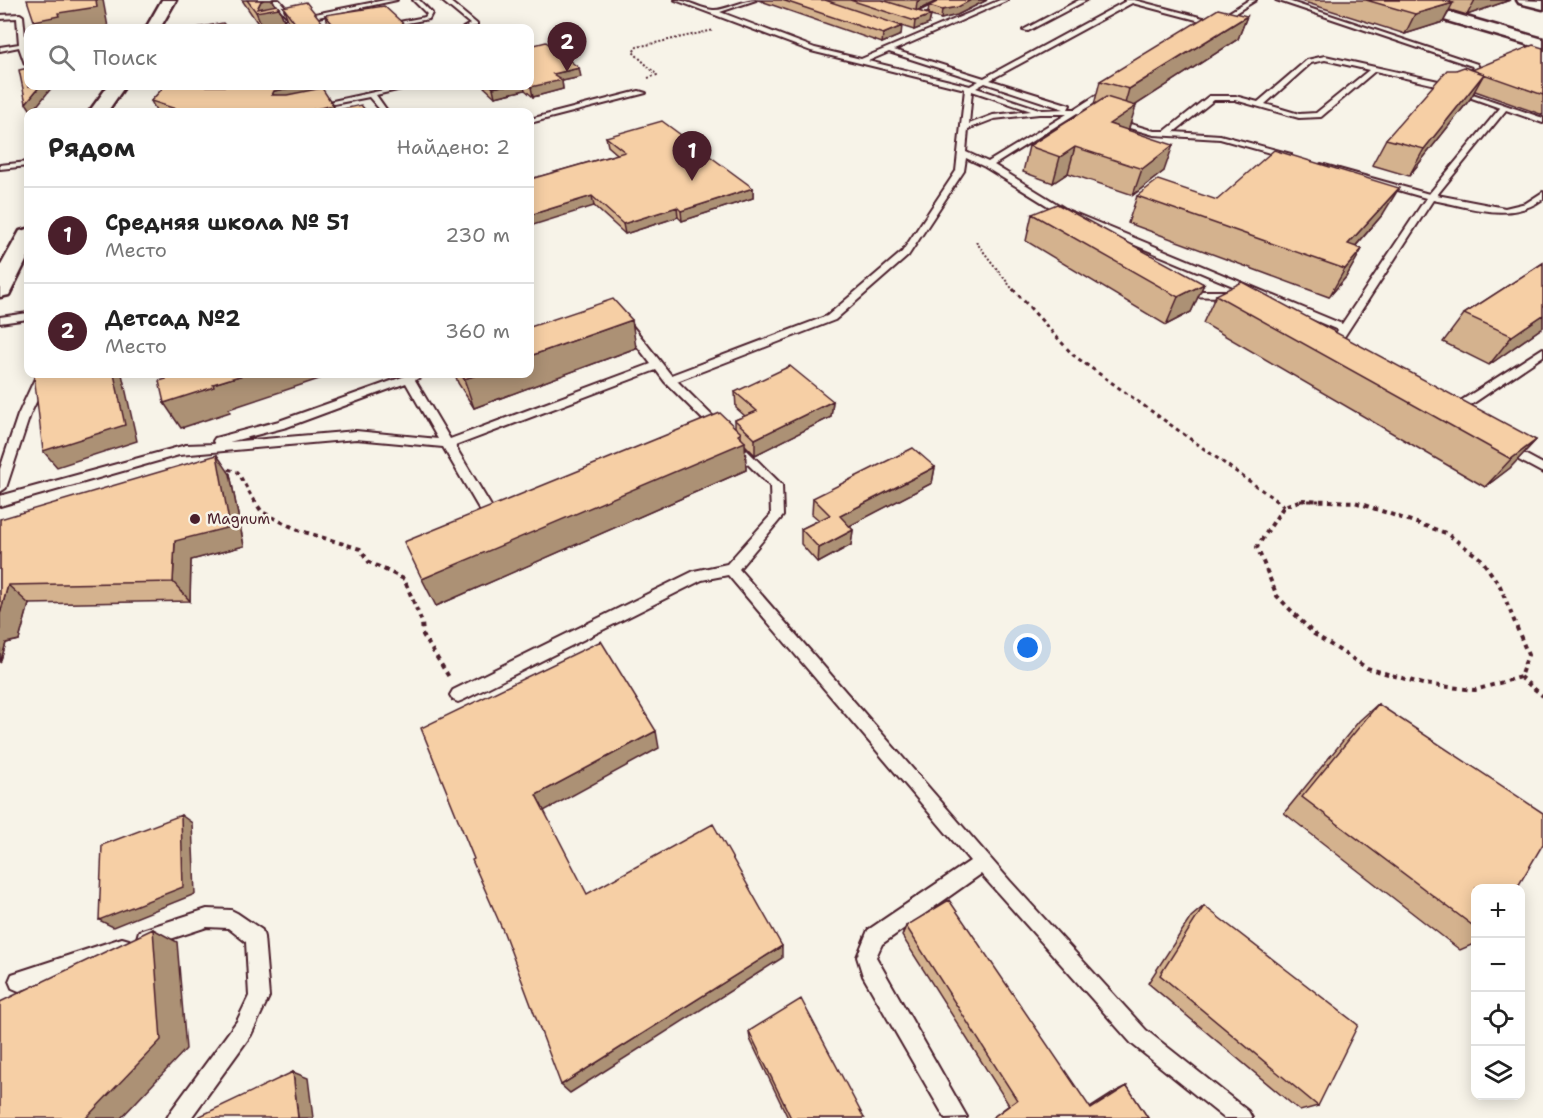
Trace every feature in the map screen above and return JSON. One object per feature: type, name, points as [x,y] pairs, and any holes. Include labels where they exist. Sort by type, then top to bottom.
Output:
[{"type":"street","points":[[156,24],[169,0]]},
{"type":"street","points":[[1392,0],[1436,10],[1543,44]]},
{"type":"street","points":[[1524,0],[1543,5]]},
{"type":"street","points":[[101,108],[113,90]]},
{"type":"street","points":[[0,290],[24,244]]},
{"type":"lane","points":[[276,0],[293,20]]},
{"type":"lane","points":[[273,24],[394,0]]},
{"type":"lane","points":[[393,24],[427,18],[430,14],[416,0]]},
{"type":"lane","points":[[444,0],[474,24]]},
{"type":"lane","points":[[678,0],[759,28],[813,50],[951,82],[1041,112]]},
{"type":"lane","points":[[712,13],[753,0]]},
{"type":"lane","points":[[862,62],[1005,0]]},
{"type":"lane","points":[[1026,30],[1084,0]]},
{"type":"lane","points":[[969,89],[1129,0],[1216,23]]},
{"type":"lane","points":[[1206,29],[1253,0]]},
{"type":"lane","points":[[1279,0],[1474,65],[1479,73],[1449,86]]},
{"type":"lane","points":[[916,15],[945,1]]},
{"type":"lane","points":[[906,12],[927,18]]},
{"type":"lane","points":[[325,14],[332,21]]},
{"type":"lane","points":[[0,17],[20,16],[24,51]]},
{"type":"lane","points":[[937,21],[945,26]]},
{"type":"lane","points":[[909,33],[920,37]]},
{"type":"lane","points":[[0,49],[22,45]]},
{"type":"lane","points":[[889,50],[1077,111],[1154,133],[1220,137],[1299,159]]},
{"type":"lane","points":[[1259,105],[1309,61],[1324,58],[1449,86],[1543,121]]},
{"type":"lane","points":[[1166,134],[1212,98],[1234,98],[1299,116],[1318,115],[1374,69]]},
{"type":"lane","points":[[988,165],[1117,86]]},
{"type":"lane","points":[[669,380],[831,318],[905,254],[960,171],[969,89]]},
{"type":"lane","points":[[305,108],[390,90]]},
{"type":"lane","points":[[534,120],[642,93]]},
{"type":"lane","points":[[371,94],[383,108]]},
{"type":"lane","points":[[1332,347],[1431,197],[1504,107]]},
{"type":"lane","points":[[965,128],[993,117],[1077,111]]},
{"type":"lane","points":[[962,153],[988,165],[1064,212],[1344,329]]},
{"type":"lane","points":[[1310,162],[1431,197],[1504,211],[1529,205],[1543,195]]},
{"type":"lane","points":[[0,167],[24,164]]},
{"type":"lane","points":[[1176,291],[1185,296],[1227,294],[1248,305]]},
{"type":"lane","points":[[0,320],[24,317]]},
{"type":"lane","points":[[458,695],[699,575],[731,569],[777,516],[776,485],[716,435],[626,325]]},
{"type":"lane","points":[[1448,414],[1543,351]]},
{"type":"lane","points":[[179,451],[356,435],[449,444],[659,365]]},
{"type":"lane","points":[[0,488],[24,415],[41,378]]},
{"type":"lane","points":[[0,501],[283,424],[409,378]]},
{"type":"lane","points":[[415,378],[493,521],[512,519]]},
{"type":"lane","points":[[1496,442],[1543,469]]},
{"type":"lane","points":[[731,569],[983,862],[1139,1037],[1241,1118]]},
{"type":"lane","points":[[956,1117],[870,969],[866,957],[875,937],[983,862]]},
{"type":"lane","points":[[19,981],[207,918],[231,919],[255,937],[259,997],[244,1028],[178,1118]]},
{"type":"path","points":[[641,80],[657,75],[633,52],[637,47],[715,30]]},
{"type":"path","points":[[976,242],[1023,304],[1073,355],[1284,506]]},
{"type":"path","points":[[212,468],[223,466],[238,472],[248,493],[262,512],[298,530],[360,549],[369,562],[404,579],[422,622],[423,635],[443,664],[458,695]]},
{"type":"path","points":[[1302,501],[1355,502],[1446,533],[1481,559],[1500,586],[1528,655],[1520,677],[1475,690],[1423,684],[1367,668],[1314,634],[1277,596],[1257,547],[1284,506],[1302,501]]},
{"type":"path","points":[[1520,677],[1543,696]]},
{"type":"building","points":[[27,0],[96,0],[97,7],[58,13],[59,16],[34,21]]},
{"type":"building","points":[[247,0],[264,0],[257,9],[277,5],[279,8],[256,12]]},
{"type":"building","points":[[782,0],[825,0],[902,26],[883,34]]},
{"type":"building","points":[[850,0],[882,0],[931,15],[915,21]]},
{"type":"building","points":[[941,0],[971,0],[958,7],[942,10],[929,6]]},
{"type":"building","points":[[1366,0],[1442,0],[1453,3],[1415,14]]},
{"type":"building","points":[[306,2],[322,22],[296,24],[283,7]]},
{"type":"building","points":[[384,6],[404,24],[333,24],[325,15]]},
{"type":"building","points":[[1218,9],[1247,16],[1129,89],[1100,81]]},
{"type":"building","points":[[546,42],[579,68],[553,74],[562,80],[534,86],[534,45]]},
{"type":"building","points":[[1533,45],[1543,48],[1543,95],[1472,70]]},
{"type":"building","points":[[1464,67],[1484,74],[1424,149],[1386,139],[1447,70]]},
{"type":"building","points":[[24,69],[24,90],[37,90],[26,103],[19,70]]},
{"type":"building","points":[[161,90],[279,90],[274,91],[272,95],[287,95],[323,90],[333,105],[320,108],[173,108],[151,101]]},
{"type":"building","points":[[1106,97],[1136,106],[1109,124],[1173,145],[1142,169],[1075,147],[1060,157],[1029,146]]},
{"type":"building","points":[[361,105],[364,108],[348,108]]},
{"type":"building","points":[[662,121],[753,188],[681,211],[677,207],[623,224],[592,196],[534,214],[534,178],[625,152],[606,137]]},
{"type":"building","points":[[1274,150],[1399,188],[1348,244],[1362,249],[1345,269],[1137,196],[1158,180],[1217,200]]},
{"type":"building","points":[[1057,204],[1204,284],[1178,297],[1032,214]]},
{"type":"building","points":[[1543,263],[1543,315],[1512,336],[1464,314]]},
{"type":"building","points":[[1242,282],[1536,440],[1511,459],[1216,295]]},
{"type":"building","points":[[613,299],[632,320],[534,355],[534,326]]},
{"type":"building","points":[[790,366],[833,401],[755,439],[735,420],[757,411],[735,392]]},
{"type":"building","points":[[34,378],[115,378],[125,425],[43,451]]},
{"type":"building","points":[[233,378],[213,384],[214,387],[164,403],[159,381]]},
{"type":"building","points":[[720,413],[741,433],[738,435],[745,442],[422,579],[404,542]]},
{"type":"building","points":[[913,448],[935,467],[840,516],[853,530],[819,548],[801,529],[830,515],[813,498]]},
{"type":"building","points":[[217,455],[230,527],[175,541],[173,582],[8,585],[0,614],[0,519]]},
{"type":"building","points":[[601,641],[656,731],[536,795],[587,894],[713,824],[782,946],[561,1085],[504,933],[472,860],[474,859],[421,728]]},
{"type":"building","points":[[1378,704],[1543,813],[1543,844],[1519,884],[1471,884],[1471,924],[1302,797]]},
{"type":"building","points":[[181,815],[183,887],[99,920],[102,845]]},
{"type":"building","points":[[949,900],[1091,1109],[1127,1086],[1148,1118],[992,1118],[1017,1100],[906,926]]},
{"type":"building","points":[[1204,906],[1358,1025],[1318,1106],[1160,975]]},
{"type":"building","points":[[153,929],[161,1040],[86,1118],[0,1118],[0,1002]]},
{"type":"building","points":[[801,999],[864,1118],[791,1118],[749,1031]]},
{"type":"building","points":[[293,1072],[298,1118],[198,1118],[198,1117]]},
{"type":"place","name":"Детсад №2","points":[[567,72]]},
{"type":"place","name":"Средняя школа № 51","points":[[692,181]]},
{"type":"place","name":"Magnum","points":[[195,519]]}]
